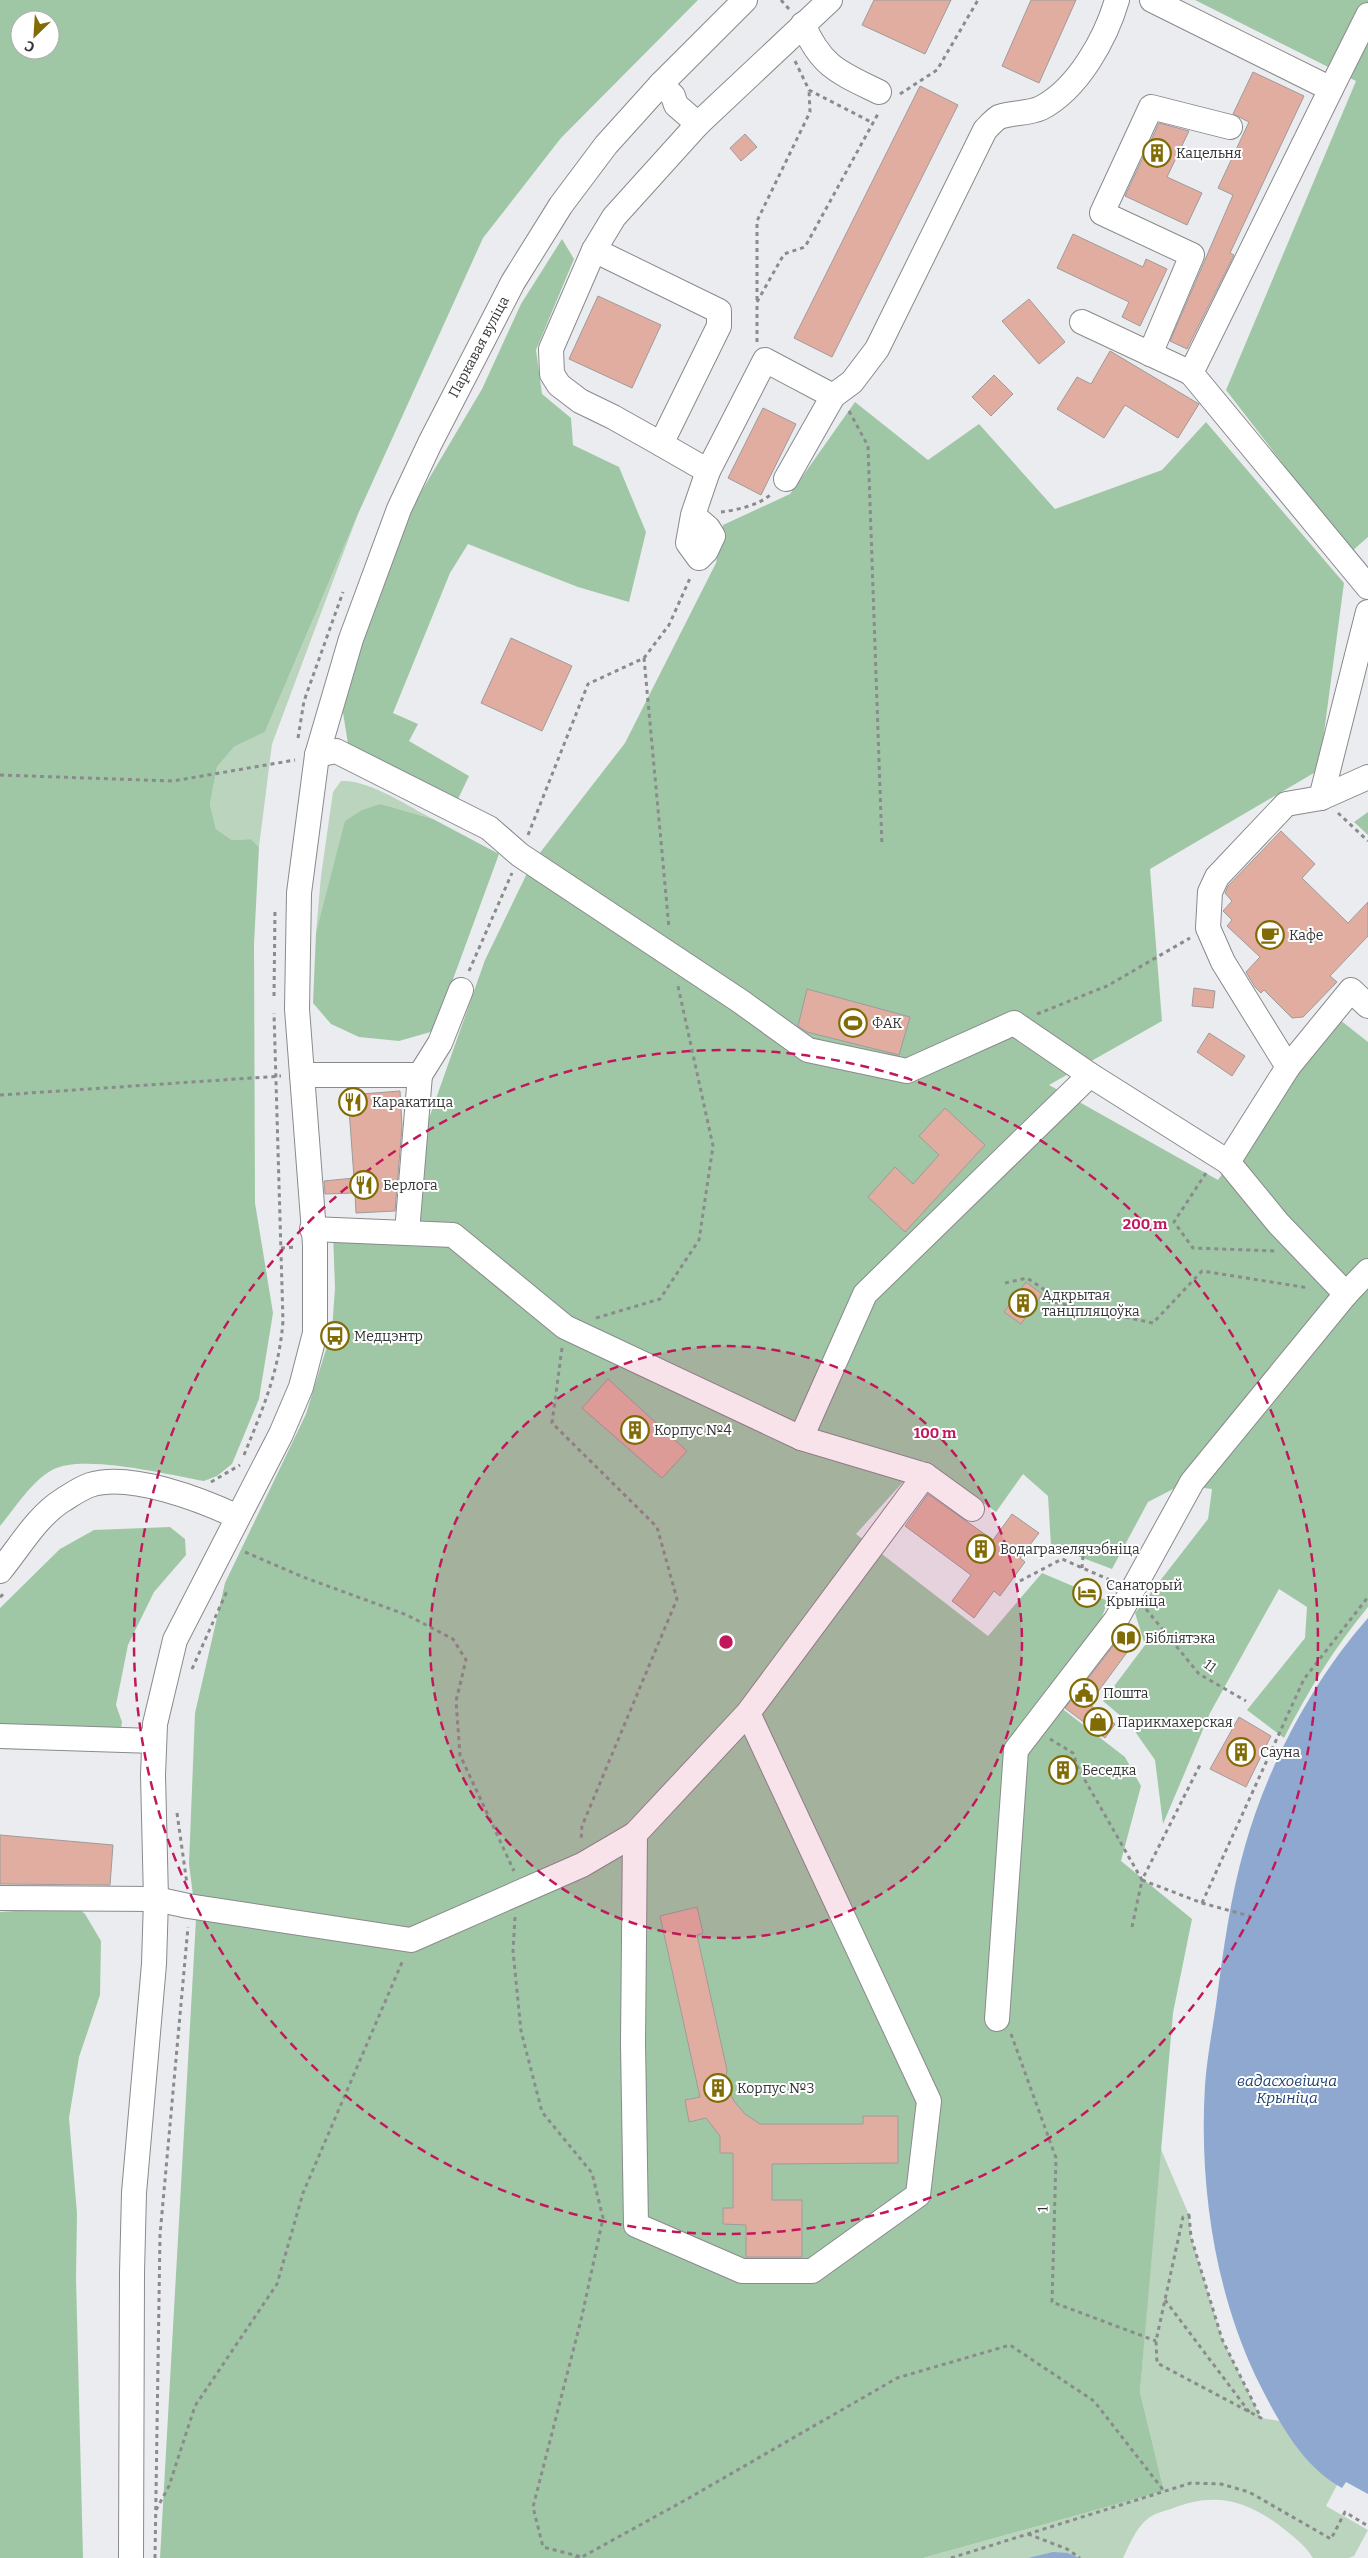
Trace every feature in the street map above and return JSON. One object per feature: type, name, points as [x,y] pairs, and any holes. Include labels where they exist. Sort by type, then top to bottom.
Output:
[{"type":"street","name":"Паркавая вуліца","points":[[131,2558],[134,2202],[154,1964],[156,1899],[153,1776],[154,1741],[161,1692],[175,1640],[281,1434],[301,1386],[315,1334],[316,1306],[312,1229],[297,1009],[303,750],[351,639],[372,578],[407,492],[465,373],[513,282],[560,205],[606,144],[660,84],[745,0]]},
{"type":"street","points":[[708,471],[613,416],[580,401],[559,385],[552,374],[551,349],[594,250],[614,217],[698,124],[830,0]]},
{"type":"street","points":[[786,479],[833,396],[852,382],[877,349],[985,130],[998,118],[1039,108],[1064,93],[1079,74],[1111,22],[1117,0]]},
{"type":"street","points":[[1152,0],[1331,89]]},
{"type":"street","points":[[1191,373],[1368,15]]},
{"type":"street","points":[[804,24],[813,47],[826,62],[837,71],[887,98]]},
{"type":"street","points":[[660,84],[673,96],[676,105],[698,124]]},
{"type":"street","points":[[1150,354],[1192,255],[1102,213],[1151,107],[1230,127]]},
{"type":"street","points":[[594,250],[719,311],[719,326],[661,444]]},
{"type":"street","points":[[1082,322],[1191,373],[1368,587]]},
{"type":"street","points":[[699,558],[688,542],[694,515],[708,471],[766,360],[833,396]]},
{"type":"street","points":[[1321,798],[1368,612]]},
{"type":"street","points":[[303,750],[336,752],[489,828],[520,855],[740,1001],[808,1050],[907,1070],[1014,1023],[1090,1075],[1228,1162],[1278,1223],[1346,1294]]},
{"type":"street","points":[[1288,1066],[1223,962],[1208,928],[1209,899],[1217,877],[1286,804],[1321,798],[1368,778]]},
{"type":"street","points":[[407,1232],[420,1075],[440,1043],[461,990]]},
{"type":"street","points":[[1228,1162],[1288,1066],[1351,990],[1368,1006]]},
{"type":"street","points":[[302,1075],[420,1075]]},
{"type":"street","points":[[801,1438],[866,1294],[1090,1075]]},
{"type":"street","points":[[312,1229],[453,1235],[565,1327],[801,1438],[925,1475],[972,1510]]},
{"type":"street","points":[[997,2019],[1016,1750],[1120,1612],[1192,1482],[1346,1294],[1368,1271]]},
{"type":"street","points":[[0,1898],[156,1899],[188,1906],[411,1940],[582,1864],[635,1834],[748,1713],[925,1475]]},
{"type":"street","points":[[6,1579],[44,1516],[62,1500],[91,1485],[118,1483],[166,1490],[202,1500],[238,1517]]},
{"type":"street","points":[[635,1834],[634,2043],[636,2225],[742,2271],[812,2271],[918,2195],[929,2101],[748,1713]]},
{"type":"street","points":[[0,1736],[154,1741]]},
{"type":"path","points":[[757,302],[784,254],[804,246],[887,98],[937,70],[978,0]]},
{"type":"path","points":[[756,378],[757,221],[810,112],[809,90],[786,42]]},
{"type":"path","points":[[809,90],[873,123]]},
{"type":"path","points":[[833,396],[843,401],[868,446],[882,846]]},
{"type":"path","points":[[694,515],[734,510],[766,499],[786,479]]},
{"type":"path","points":[[461,990],[520,855],[588,684],[644,658],[669,625],[699,558]]},
{"type":"path","points":[[292,770],[294,761],[303,750],[304,701],[345,588]]},
{"type":"path","points":[[581,1844],[582,1826],[677,1599],[657,1527],[552,1423],[565,1327],[660,1299],[699,1240],[713,1146],[671,956],[644,658]]},
{"type":"path","points":[[0,775],[173,781],[294,761],[303,750]]},
{"type":"path","points":[[1321,798],[1368,841]]},
{"type":"path","points":[[274,1000],[273,925],[276,905]]},
{"type":"path","points":[[1014,1023],[1107,986],[1208,928]]},
{"type":"path","points":[[210,1482],[240,1466],[270,1391],[280,1353],[283,1321],[274,1076],[274,1010]]},
{"type":"path","points":[[0,1095],[302,1075]]},
{"type":"path","points":[[1228,1162],[1210,1166],[1174,1222],[1193,1248],[1307,1253]]},
{"type":"path","points":[[1005,1283],[1027,1278],[1048,1292],[1048,1301],[1152,1323],[1202,1271],[1346,1294]]},
{"type":"path","points":[[1082,1568],[1084,1544]]},
{"type":"path","points":[[245,1552],[303,1577],[407,1614],[453,1638],[466,1660],[456,1702],[460,1755],[517,1879],[513,1951],[521,2031],[542,2112],[592,2173],[603,2218],[582,2316],[534,2507],[543,2547],[582,2557]]},
{"type":"path","points":[[1020,1581],[1062,1559],[1110,1580],[1120,1612]]},
{"type":"path","points":[[0,1597],[6,1579]]},
{"type":"path","name":"11","points":[[1132,1591],[1198,1674],[1246,1701]]},
{"type":"path","points":[[190,1673],[227,1592]]},
{"type":"path","points":[[1202,1903],[1304,1679],[1368,1597]]},
{"type":"path","points":[[1034,1727],[1073,1753],[1078,1768],[1142,1880],[1202,1903],[1253,1917]]},
{"type":"path","points":[[1132,1927],[1142,1880],[1200,1765]]},
{"type":"path","points":[[155,2558],[160,2235],[189,1920],[177,1806]]},
{"type":"path","points":[[156,2510],[169,2486],[195,2406],[277,2284],[303,2193],[411,1940]]},
{"type":"path","name":"1","points":[[997,2019],[1011,2033],[1056,2158],[1052,2302],[1156,2341]]},
{"type":"path","points":[[1189,2215],[1191,2237],[1222,2339],[1261,2418],[1251,2415],[1158,2363],[1156,2341],[1183,2217],[1189,2215]]},
{"type":"path","points":[[1165,2300],[1251,2415]]},
{"type":"path","points":[[575,2558],[582,2557],[689,2498],[897,2378],[1010,2345],[1094,2401],[1164,2491]]},
{"type":"path","points":[[952,2558],[1191,2483],[1221,2484],[1249,2492],[1331,2538],[1345,2512],[1368,2526]]},
{"type":"path","points":[[1028,2534],[1067,2548],[1080,2558]]},
{"type":"green space","points":[[0,0],[698,0],[561,138],[483,238],[358,514],[265,732],[234,747],[217,767],[210,804],[216,829],[232,840],[251,839],[259,847],[254,944],[255,1203],[273,1313],[259,1399],[232,1464],[217,1476],[204,1481],[149,1470],[104,1464],[66,1465],[44,1475],[0,1526]]},
{"type":"green space","points":[[1195,0],[1368,0],[1368,537],[1351,552],[1226,390],[1356,81]]},
{"type":"green space","points":[[562,239],[574,259],[536,350],[542,394],[571,418],[573,445],[619,467],[646,532],[629,602],[578,587],[468,544],[450,573],[393,713],[418,724],[409,741],[469,776],[458,799],[348,744],[342,706],[355,659],[411,509],[482,389],[521,304]]},
{"type":"green space","points":[[855,402],[928,460],[979,424],[1055,509],[1162,470],[1206,422],[1344,583],[1319,770],[1150,869],[1162,1021],[1049,1085],[1218,1180],[1335,1016],[1368,1042],[1368,1607],[1322,1670],[1284,1738],[1247,1710],[1305,1638],[1307,1607],[1279,1589],[1210,1713],[1163,1824],[1155,1760],[1129,1723],[1103,1701],[1145,1645],[1135,1613],[1208,1519],[1212,1489],[1181,1485],[1148,1502],[1112,1569],[1051,1546],[1048,1496],[1023,1474],[996,1512],[923,1460],[856,1534],[988,1636],[1042,1573],[1108,1601],[1100,1622],[1047,1697],[1125,1757],[1141,1786],[1121,1861],[1192,1919],[1173,2013],[1140,2392],[1164,2491],[923,2558],[160,2558],[196,1919],[189,1864],[195,1713],[225,1583],[306,1414],[332,1330],[335,1288],[333,1233],[413,1237],[424,1179],[427,1124],[485,960],[532,863],[625,743],[716,563],[723,525],[790,494]]},
{"type":"green space","points":[[358,514],[272,744],[259,847],[251,839],[232,840],[216,829],[210,804],[217,767],[234,747],[265,732]]},
{"type":"green space","points":[[341,781],[363,784],[433,819],[381,804],[316,933],[321,876],[333,792]]},
{"type":"green space","points":[[381,804],[433,819],[499,854],[434,1031],[399,1041],[359,1037],[331,1024],[313,1003],[316,933],[345,821],[362,810]]},
{"type":"green space","points":[[1368,812],[1368,835],[1354,822]]},
{"type":"green space","points":[[170,1527],[185,1539],[186,1555],[154,1592],[128,1645],[116,1705],[122,1722],[120,1736],[103,1751],[0,1749],[0,1608],[60,1549],[94,1530]]},
{"type":"green space","points":[[76,1907],[85,1914],[101,1941],[100,1995],[79,2057],[69,2118],[77,2213],[76,2278],[83,2558],[0,2558],[0,1912]]},
{"type":"green space","points":[[1160,2147],[1189,2215],[1191,2237],[1222,2339],[1261,2418],[1280,2421],[1314,2466],[1337,2485],[1326,2506],[1368,2530],[1354,2556],[1349,2558],[1313,2558],[1300,2542],[1257,2511],[1230,2501],[1202,2500],[1160,2512],[1150,2517],[1137,2531],[1123,2558],[1079,2558],[1068,2553],[1028,2558],[923,2558],[1164,2491],[1140,2392]]},
{"type":"water","name":"вадасховішча Крыніца","points":[[1368,1618],[1368,2494],[1346,2482],[1342,2488],[1327,2479],[1314,2467],[1302,2454],[1281,2424],[1256,2377],[1229,2308],[1220,2271],[1207,2197],[1204,2122],[1207,2065],[1228,1925],[1235,1885],[1254,1816],[1279,1755],[1294,1726],[1329,1669]]},
{"type":"water","points":[[1053,2552],[1068,2553],[1079,2558],[1028,2558]]},
{"type":"building","points":[[874,0],[951,0],[925,54],[862,25]]},
{"type":"building","points":[[1031,0],[1076,0],[1039,83],[1002,66]]},
{"type":"building","points":[[1253,72],[1304,96],[1230,253],[1234,255],[1187,349],[1170,341],[1233,195],[1218,188],[1249,122],[1233,114]]},
{"type":"building","points":[[920,86],[958,105],[832,357],[794,338]]},
{"type":"building","points":[[1159,123],[1189,131],[1167,177],[1202,193],[1187,225],[1125,196]]},
{"type":"building","points":[[745,134],[757,147],[741,161],[730,148]]},
{"type":"building","points":[[1073,234],[1143,267],[1146,259],[1167,269],[1140,326],[1122,317],[1129,302],[1057,268]]},
{"type":"building","points":[[598,296],[661,325],[632,388],[569,359]]},
{"type":"building","points":[[1029,299],[1065,342],[1039,364],[1002,321]]},
{"type":"building","points":[[1110,351],[1199,404],[1178,438],[1125,405],[1104,438],[1057,409],[1077,377],[1091,384]]},
{"type":"building","points":[[994,375],[1013,394],[991,416],[972,397]]},
{"type":"building","points":[[763,408],[796,424],[761,495],[728,478]]},
{"type":"building","points":[[511,638],[572,666],[542,731],[481,703]]},
{"type":"building","points":[[1281,831],[1315,864],[1302,878],[1348,923],[1368,902],[1368,936],[1330,976],[1337,982],[1303,1017],[1292,1018],[1264,990],[1261,993],[1255,987],[1246,972],[1260,957],[1227,926],[1232,920],[1223,911],[1232,901],[1225,893],[1228,886]]},
{"type":"building","points":[[1194,988],[1215,991],[1213,1008],[1192,1006]]},
{"type":"building","name":"ФАК","points":[[807,989],[910,1017],[899,1055],[807,1032],[798,1026]]},
{"type":"building","points":[[1209,1033],[1245,1056],[1232,1076],[1197,1052]]},
{"type":"building","points":[[400,1091],[402,1126],[395,1211],[356,1213],[355,1193],[325,1194],[324,1181],[354,1178],[348,1095]]},
{"type":"building","points":[[945,1108],[985,1145],[905,1232],[868,1197],[895,1167],[913,1184],[939,1155],[919,1136]]},
{"type":"building","name":"Адкрытая танцпляцоўка","points":[[1026,1282],[1042,1294],[1021,1324],[1004,1312]]},
{"type":"building","name":"Корпус №4","points":[[608,1379],[687,1451],[662,1478],[582,1408]]},
{"type":"building","name":"Водагразелячэбніца","points":[[928,1494],[993,1540],[1012,1514],[1039,1533],[1020,1558],[1025,1562],[1000,1596],[994,1591],[974,1618],[952,1601],[971,1575],[905,1526]]},
{"type":"building","points":[[1127,1628],[1139,1636],[1089,1704],[1115,1724],[1105,1738],[1065,1708]]},
{"type":"building","name":"Сауна","points":[[1239,1717],[1271,1736],[1246,1787],[1210,1769]]},
{"type":"building","points":[[0,1835],[113,1845],[110,1885],[0,1884]]},
{"type":"building","name":"Корпус №3","points":[[697,1907],[703,1933],[697,1935],[727,2070],[725,2082],[734,2101],[745,2114],[760,2124],[863,2124],[863,2116],[898,2116],[898,2163],[772,2164],[772,2200],[802,2200],[802,2257],[746,2257],[746,2225],[723,2224],[723,2208],[733,2208],[733,2153],[720,2153],[720,2136],[706,2118],[689,2122],[685,2100],[700,2097],[660,1916]]},
{"type":"place","name":"Кацельня","points":[[1157,153]]},
{"type":"place","name":"Кафе","points":[[1270,935]]},
{"type":"place","name":"ФАК","points":[[853,1023]]},
{"type":"place","name":"Каракатица","points":[[353,1102]]},
{"type":"place","name":"Берлога","points":[[364,1185]]},
{"type":"place","name":"Адкрытая танцпляцоўка","points":[[1023,1303]]},
{"type":"place","name":"Медцэнтр","points":[[335,1336]]},
{"type":"place","name":"Корпус №4","points":[[635,1430]]},
{"type":"place","name":"Водагразелячэбніца","points":[[981,1549]]},
{"type":"place","name":"Санаторый Крыніца","points":[[1087,1593]]},
{"type":"place","name":"Бібліятэка","points":[[1126,1638]]},
{"type":"place","name":"Пошта","points":[[1084,1693]]},
{"type":"place","name":"Парикмахерская","points":[[1098,1722]]},
{"type":"place","name":"Сауна","points":[[1241,1752]]},
{"type":"place","name":"Беседка","points":[[1063,1770]]},
{"type":"place","name":"Корпус №3","points":[[718,2088]]}]
